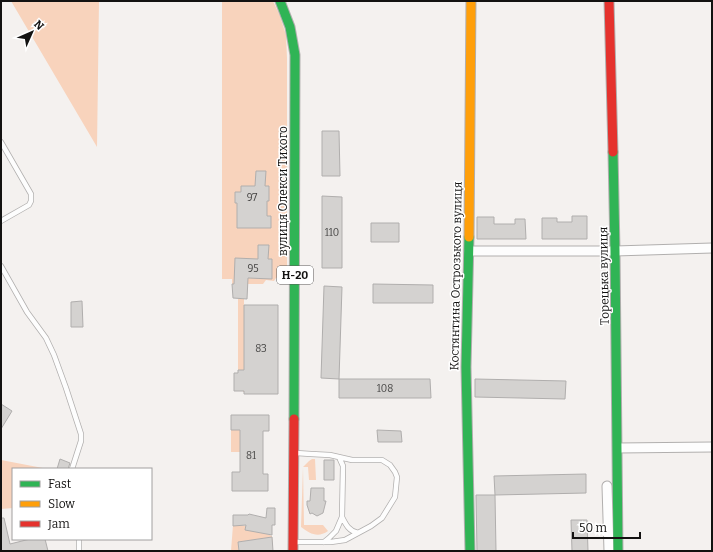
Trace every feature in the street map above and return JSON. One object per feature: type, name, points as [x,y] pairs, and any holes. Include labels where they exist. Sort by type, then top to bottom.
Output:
[{"type":"street","name":"вулиця Олекси Тихого","points":[[280,1],[294,39],[296,54],[293,546]]},
{"type":"street","name":"Костянтина Острозького вулиця","points":[[470,551],[466,367],[469,251],[471,1]]},
{"type":"street","name":"Торецька вулиця","points":[[609,1],[615,250],[618,551]]},
{"type":"street","points":[[469,251],[712,248]]},
{"type":"street","points":[[618,448],[712,447]]},
{"type":"street","points":[[607,486],[609,551]]},
{"type":"lane","points":[[1,142],[31,194],[31,201],[29,205],[1,221]]},
{"type":"lane","points":[[1,266],[27,312],[46,338],[66,388],[81,434],[81,442],[72,468]]},
{"type":"lane","points":[[293,546],[345,540],[371,526],[382,518],[395,497],[397,477],[390,465],[382,460],[352,460],[330,455],[294,453]]},
{"type":"lane","points":[[324,542],[336,530],[342,517],[343,466],[340,457]]},
{"type":"lane","points":[[342,517],[346,526],[353,532],[359,533]]},
{"type":"lane","points":[[79,540],[79,551]]},
{"type":"shaded area","points":[[11,1],[99,1],[97,147]]},
{"type":"shaded area","points":[[222,1],[273,1],[286,35],[287,271],[274,281],[266,280],[263,284],[232,284],[232,279],[222,279]]},
{"type":"shaded area","points":[[244,297],[243,392],[243,370],[238,370],[238,299],[243,299]]},
{"type":"shaded area","points":[[231,430],[240,430],[240,452],[231,452]]},
{"type":"shaded area","points":[[312,459],[315,459],[316,480],[309,480],[308,467],[303,467]]},
{"type":"shaded area","points":[[1,460],[43,468],[12,468],[12,508],[1,509]]},
{"type":"shaded area","points":[[303,467],[304,525],[323,525],[328,531],[317,535],[308,532],[301,527]]},
{"type":"shaded area","points":[[233,525],[246,526],[272,536],[273,546],[261,547],[260,539],[238,542],[239,551],[231,551]]},
{"type":"building","points":[[322,131],[339,131],[340,176],[322,176]]},
{"type":"building","points":[[256,171],[266,171],[265,186],[269,186],[267,216],[271,216],[271,228],[237,228],[237,203],[235,203],[235,192],[241,192],[241,186],[255,186]]},
{"type":"building","points":[[322,196],[342,197],[342,268],[322,268]]},
{"type":"building","points":[[572,216],[587,216],[587,239],[542,239],[542,218],[557,218],[557,222],[572,222]]},
{"type":"building","points":[[477,217],[494,217],[494,224],[515,224],[515,219],[525,219],[526,239],[477,239]]},
{"type":"building","points":[[371,223],[399,223],[399,242],[371,242]]},
{"type":"building","points":[[258,245],[269,245],[268,259],[272,259],[272,279],[248,278],[247,299],[233,298],[232,284],[234,284],[235,258],[258,259]]},
{"type":"building","points":[[373,284],[433,285],[433,303],[373,303]]},
{"type":"building","points":[[324,286],[342,287],[339,379],[321,378]]},
{"type":"building","points":[[82,301],[83,327],[71,327],[71,302]]},
{"type":"building","points":[[244,305],[278,305],[278,394],[244,394],[244,391],[234,391],[234,373],[238,373],[238,370],[244,370]]},
{"type":"building","points":[[339,379],[430,379],[431,398],[339,398]]},
{"type":"building","points":[[475,379],[566,381],[565,399],[475,397]]},
{"type":"building","points":[[1,404],[12,411],[1,429]]},
{"type":"building","points":[[231,415],[269,415],[269,431],[263,431],[263,474],[268,474],[268,491],[232,491],[232,472],[240,472],[240,430],[231,430]]},
{"type":"building","points":[[377,430],[401,431],[402,442],[378,442]]},
{"type":"building","points":[[60,459],[70,463],[68,468],[57,468]]},
{"type":"building","points":[[324,460],[334,460],[334,480],[324,480]]},
{"type":"building","points":[[586,474],[586,493],[495,495],[494,476]]},
{"type":"building","points":[[311,488],[324,488],[324,501],[326,501],[323,513],[317,516],[312,513],[310,514],[307,505],[307,501],[310,501]]},
{"type":"building","points":[[476,495],[495,495],[496,551],[477,551]]},
{"type":"building","points":[[267,508],[275,508],[275,525],[272,525],[272,535],[245,530],[246,525],[233,526],[233,515],[249,514],[266,518]]},
{"type":"building","points":[[1,518],[4,518],[10,544],[26,540],[45,540],[48,551],[1,551]]},
{"type":"building","points":[[571,520],[587,520],[588,551],[572,551]]},
{"type":"building","points":[[272,537],[273,551],[239,551],[238,542]]},
{"type":"traffic: fast","points":[[280,1],[290,27],[295,55],[294,419]]},
{"type":"traffic: fast","points":[[613,152],[618,551]]},
{"type":"traffic: fast","points":[[469,237],[466,367],[470,551]]},
{"type":"traffic: slow","points":[[469,237],[471,1]]},
{"type":"traffic: jam","points":[[609,1],[613,152]]},
{"type":"traffic: jam","points":[[293,551],[294,419]]}]
